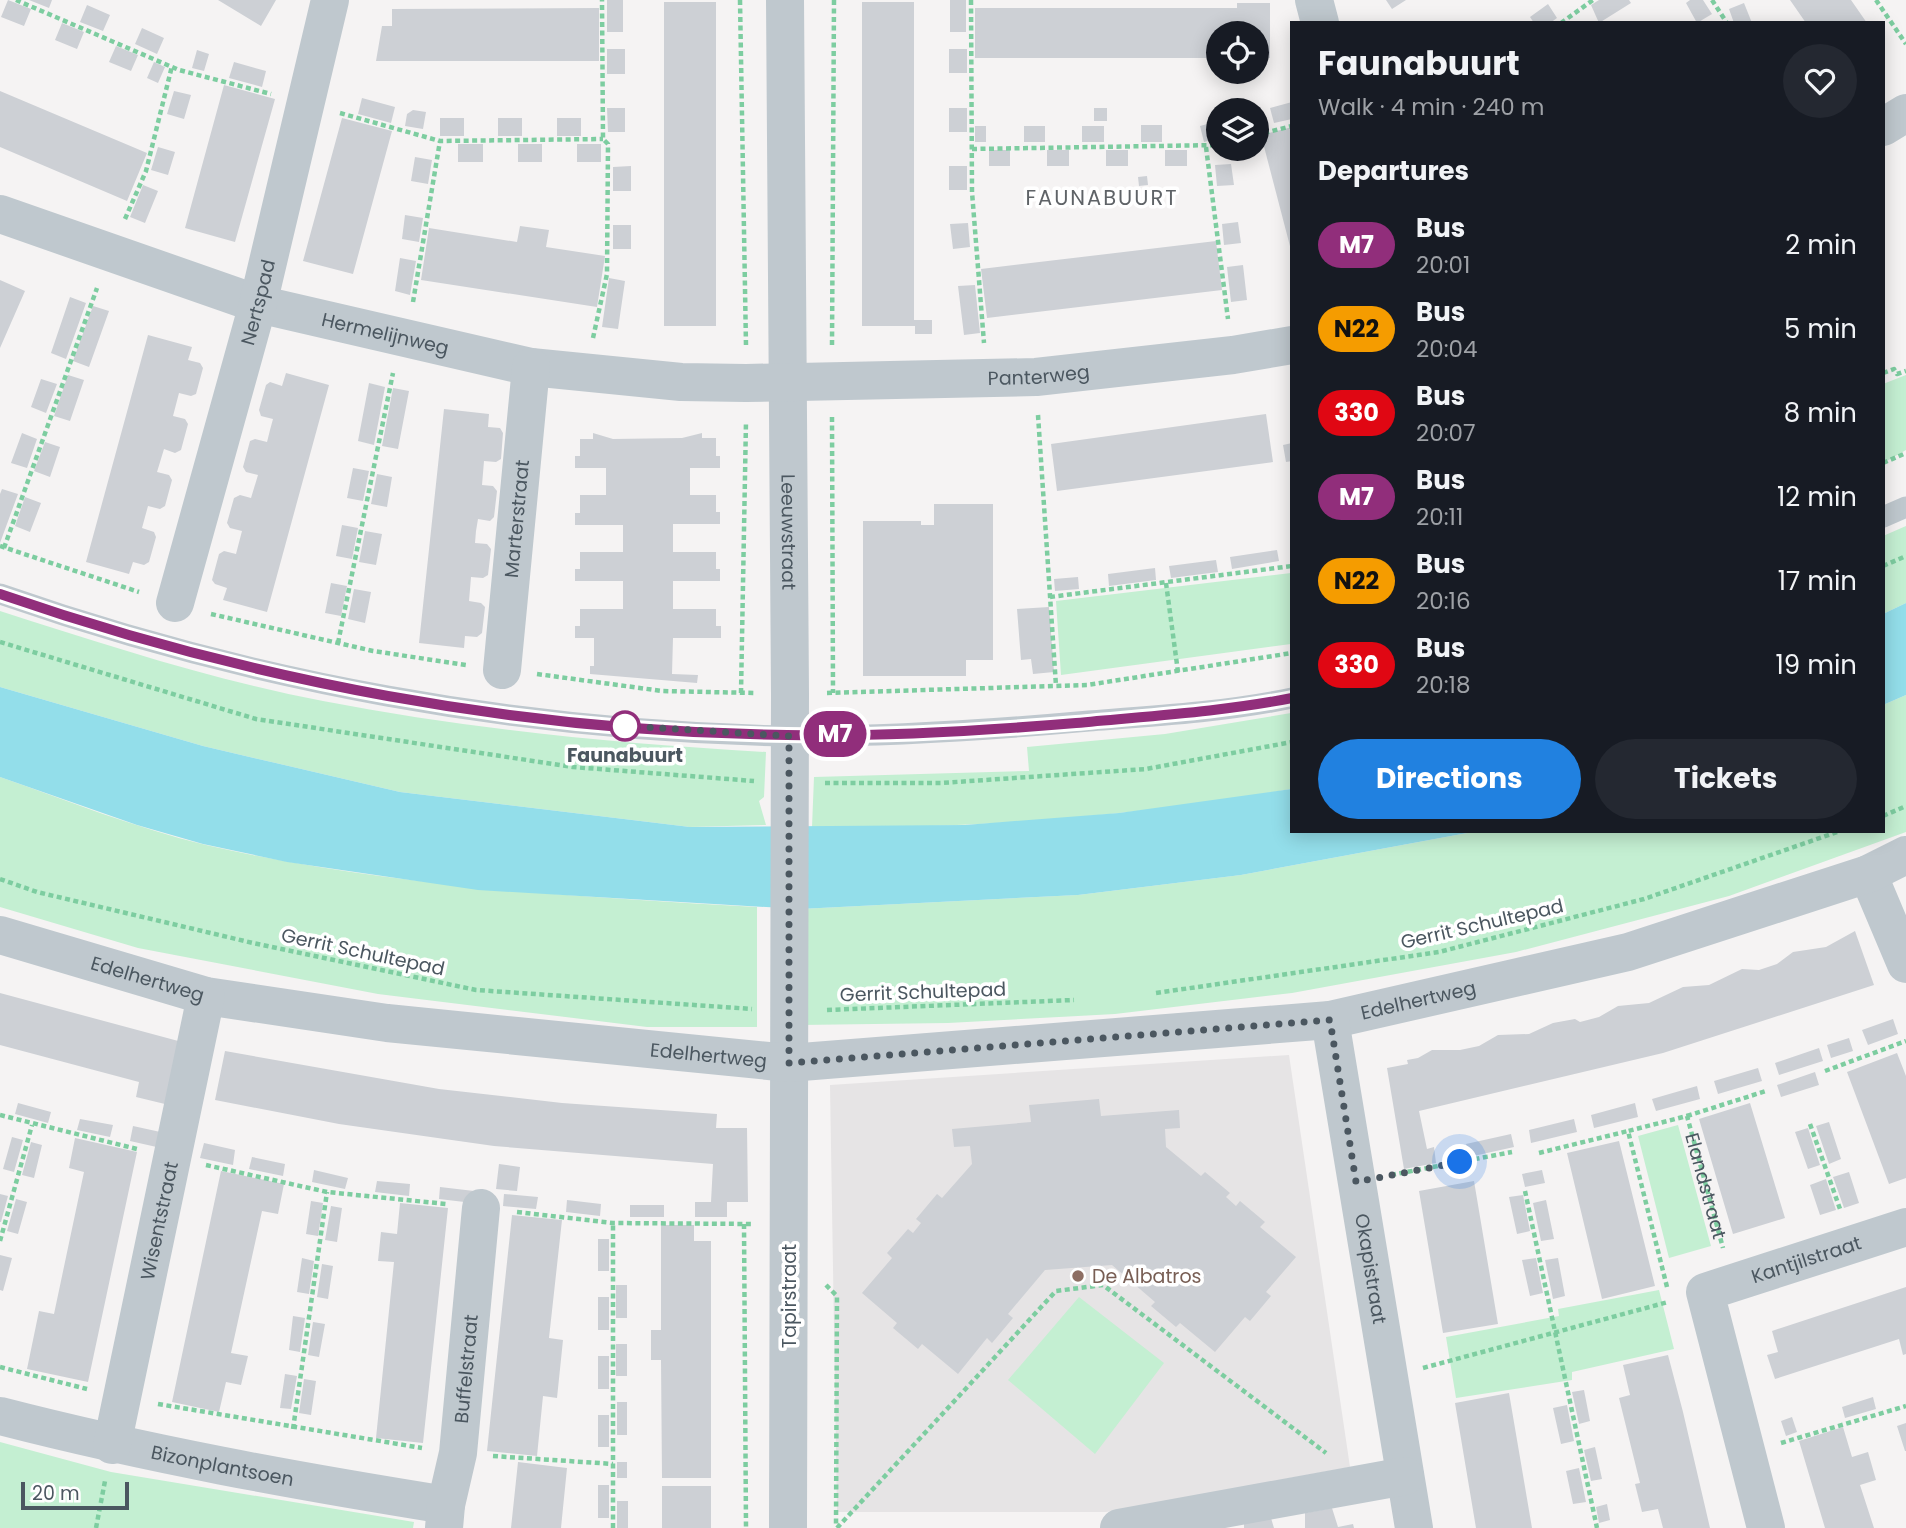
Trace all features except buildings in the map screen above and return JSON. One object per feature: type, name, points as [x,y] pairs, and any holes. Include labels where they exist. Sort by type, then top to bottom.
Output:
[{"type":"street","name":"Nertspad","points":[[175,603],[258,304],[330,0]]},
{"type":"street","name":"Leeuwstraat","points":[[785,0],[790,694],[789,1063]]},
{"type":"street","points":[[1314,0],[1319,21]]},
{"type":"street","points":[[1885,126],[1906,113]]},
{"type":"street","name":"Hermelijnweg","points":[[0,214],[258,304],[531,367],[681,382],[786,384]]},
{"type":"street","name":"Panterweg","points":[[786,384],[1036,377],[1233,355],[1290,345]]},
{"type":"street","name":"Marterstraat","points":[[502,670],[531,367]]},
{"type":"street","name":"Edelhertweg","points":[[0,935],[206,996],[387,1023],[789,1063],[1330,1020],[1628,952],[1868,874],[1906,855]]},
{"type":"street","points":[[1868,874],[1906,964]]},
{"type":"street","name":"Wisentstraat","points":[[113,1445],[206,996]]},
{"type":"street","name":"Okapistraat","points":[[1330,1020],[1414,1528]]},
{"type":"street","name":"Tapirstraat","points":[[789,1063],[789,1528]]},
{"type":"street","name":"Buffelstraat","points":[[445,1516],[458,1453],[481,1208]]},
{"type":"street","name":"Kantjilstraat","points":[[1703,1292],[1906,1227]]},
{"type":"street","points":[[1703,1292],[1766,1528]]},
{"type":"street","name":"Bizonplantsoen","points":[[0,1416],[113,1445],[445,1516]]},
{"type":"street","points":[[1119,1528],[1405,1476]]},
{"type":"lane","points":[[1885,516],[1906,507]]},
{"type":"lane","points":[[0,594],[78,621],[285,675],[438,704],[577,722],[789,736],[980,731],[1141,718],[1290,698]]},
{"type":"path","points":[[585,373],[607,274],[608,144],[603,139],[602,0]]},
{"type":"path","points":[[971,0],[972,192],[987,379]]},
{"type":"path","points":[[1564,21],[1593,0]]},
{"type":"path","points":[[1712,0],[1726,21]]},
{"type":"path","points":[[1876,0],[1906,44]]},
{"type":"path","points":[[172,66],[146,172],[110,252],[2,547],[239,622],[338,643],[502,670],[662,691],[790,694],[1056,686],[1178,672],[1290,653]]},
{"type":"path","points":[[1269,132],[1290,126]]},
{"type":"path","points":[[338,643],[403,338],[440,141]]},
{"type":"path","points":[[972,149],[1206,147]]},
{"type":"path","points":[[1208,161],[1233,355]]},
{"type":"path","points":[[1885,372],[1894,369],[1897,374],[1906,371]]},
{"type":"path","points":[[1036,377],[1056,686]]},
{"type":"path","points":[[1885,462],[1906,453]]},
{"type":"path","points":[[1885,565],[1906,556]]},
{"type":"path","points":[[1050,597],[1290,566]]},
{"type":"path","points":[[1166,583],[1178,672]]},
{"type":"path","points":[[1885,815],[1906,806]]},
{"type":"path","name":"Gerrit Schultepad","points":[[1150,994],[1439,952],[1644,899],[1834,833]]},
{"type":"path","name":"Gerrit Schultepad","points":[[0,879],[37,892],[253,943],[476,990],[789,1012],[1083,999]]},
{"type":"path","points":[[1825,1071],[1906,1041]]},
{"type":"path","points":[[1687,1115],[1766,1091]]},
{"type":"path","points":[[0,1115],[32,1125],[327,1192],[614,1223],[744,1224],[789,1238],[837,1296],[837,1528]]},
{"type":"path","name":"Elandstraat","points":[[1539,1153],[1687,1115],[1703,1292]]},
{"type":"path","points":[[1810,1124],[1852,1244]]},
{"type":"path","points":[[0,1241],[32,1125]]},
{"type":"path","points":[[1389,1377],[1703,1292],[1629,1130]]},
{"type":"path","points":[[1356,1182],[1512,1152]]},
{"type":"path","points":[[1525,1191],[1597,1528]]},
{"type":"path","points":[[293,1429],[327,1192]]},
{"type":"path","points":[[613,1528],[614,1223]]},
{"type":"path","points":[[744,1224],[746,1528]]},
{"type":"path","points":[[837,1528],[1056,1291],[1103,1285],[1367,1483]]},
{"type":"path","points":[[0,1367],[122,1397],[293,1429],[458,1453],[613,1464]]},
{"type":"path","points":[[1747,1453],[1906,1406]]},
{"type":"path","points":[[96,1528],[113,1445]]},
{"type":"shaded area","name":"De Albatros","points":[[1289,1055],[1350,1467],[1106,1512],[837,1512],[830,1085]]},
{"type":"green space","points":[[1906,375],[1906,450],[1885,462],[1885,383]]},
{"type":"green space","points":[[1906,526],[1906,603],[1885,613],[1885,535]]},
{"type":"green space","points":[[1290,573],[1290,644],[1061,675],[1056,601]]},
{"type":"green space","points":[[0,611],[200,672],[323,701],[433,720],[543,734],[766,752],[764,797],[759,801],[766,825],[690,827],[400,792],[203,746],[0,687]]},
{"type":"green space","points":[[1906,695],[1906,832],[1729,896],[1516,952],[1292,993],[1115,1014],[948,1023],[800,1025],[800,909],[1078,895],[1241,875],[1467,833],[1885,833],[1885,704]]},
{"type":"green space","points":[[1290,713],[1290,789],[1172,807],[1053,819],[932,826],[812,827],[814,777],[1029,771],[1027,747],[1165,734]]},
{"type":"green space","points":[[0,777],[154,831],[206,845],[343,871],[480,888],[757,907],[757,1027],[647,1027],[378,994],[138,948],[0,907]]},
{"type":"green space","points":[[1678,1125],[1711,1246],[1669,1258],[1638,1136]]},
{"type":"green space","points":[[1659,1290],[1674,1349],[1572,1372],[1572,1380],[1456,1398],[1446,1337],[1559,1316],[1558,1309]]},
{"type":"green space","points":[[1079,1297],[1164,1363],[1095,1454],[1008,1380]]},
{"type":"green space","points":[[0,1442],[111,1472],[414,1522],[413,1528],[0,1528]]},
{"type":"water","points":[[1906,603],[1906,695],[1885,704],[1885,613]]},
{"type":"water","points":[[0,687],[203,746],[400,792],[690,827],[965,825],[1119,813],[1290,789],[1290,833],[1467,833],[1241,875],[1078,895],[800,909],[478,890],[287,862],[203,844],[137,825],[0,777]]},
{"type":"bus line","name":"M7","points":[[0,594],[78,621],[285,675],[438,704],[624,726],[789,736],[980,731],[1141,718],[1290,698]]},
{"type":"place","name":"Faunabuurt","points":[[625,726]]},
{"type":"place","name":"De Albatros","points":[[1078,1276]]},
{"type":"district","name":"FAUNABUURT","points":[[1102,197]]},
{"type":"route","points":[[625,726],[789,736],[789,1063],[1330,1020],[1356,1182],[1460,1162]]}]
